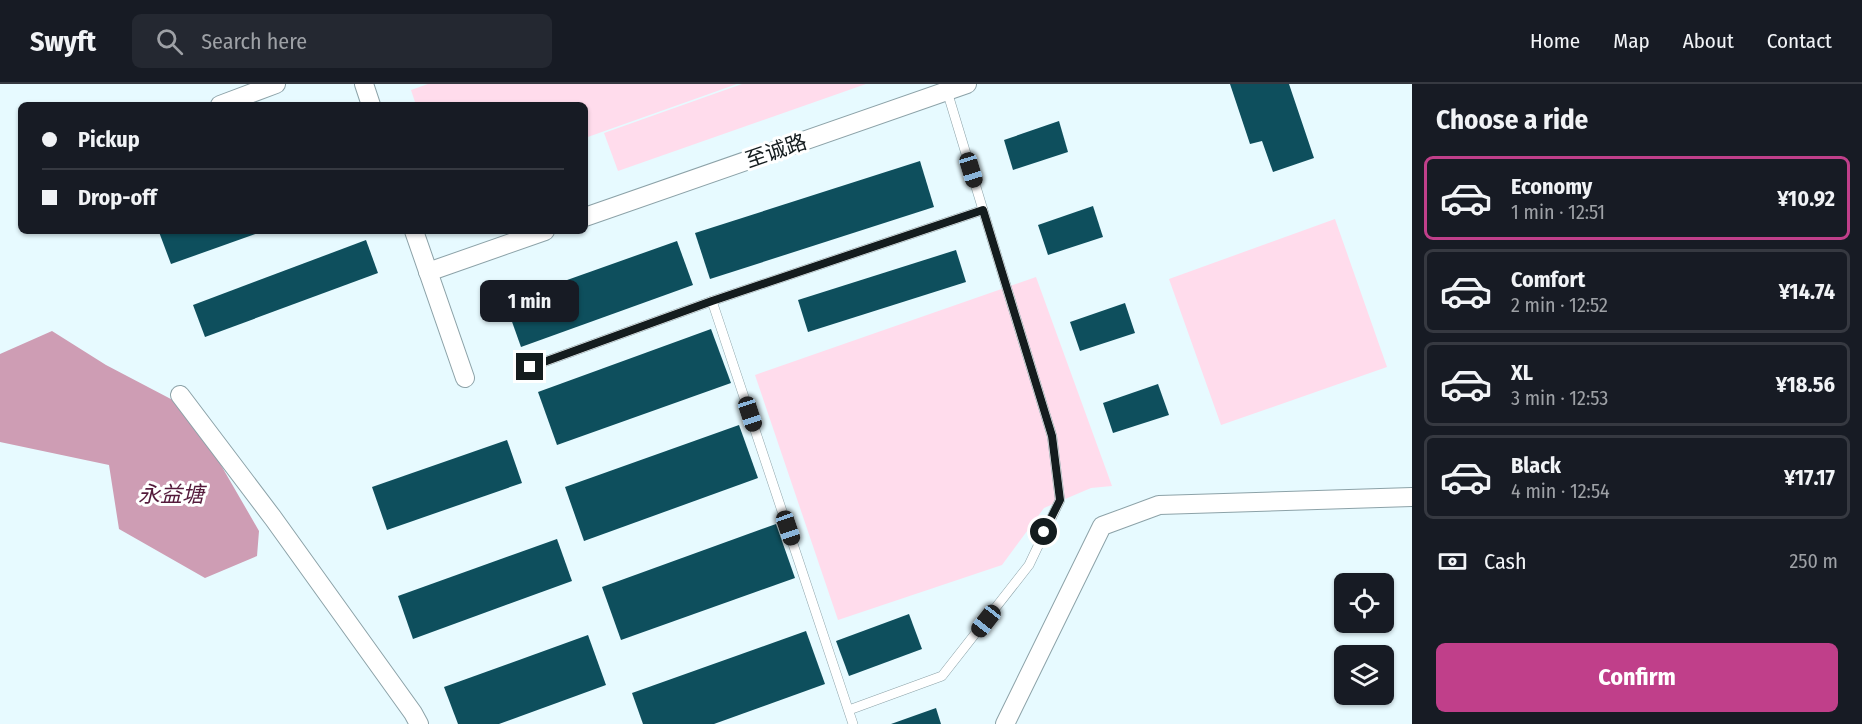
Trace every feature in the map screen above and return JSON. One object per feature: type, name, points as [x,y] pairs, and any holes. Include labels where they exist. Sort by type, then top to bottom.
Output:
[{"type":"street","points":[[228,102],[276,84]]},
{"type":"street","points":[[364,84],[371,102]]},
{"type":"street","name":"至诚路","points":[[588,216],[946,87],[967,84]]},
{"type":"street","points":[[415,234],[465,378]]},
{"type":"street","points":[[428,272],[536,234]]},
{"type":"street","points":[[180,395],[273,518],[419,724]]},
{"type":"street","points":[[1005,724],[1102,526],[1159,505],[1412,497]]},
{"type":"lane","points":[[849,710],[942,676],[1029,565],[1060,500],[1052,436],[946,87]]},
{"type":"lane","points":[[530,367],[712,301],[983,210]]},
{"type":"lane","points":[[712,301],[853,724]]},
{"type":"shaded area","points":[[428,84],[737,84],[588,137],[588,102],[415,102],[411,90]]},
{"type":"shaded area","points":[[742,84],[866,84],[618,171],[604,133]]},
{"type":"shaded area","points":[[1335,219],[1387,367],[1221,425],[1169,279]]},
{"type":"shaded area","points":[[1036,277],[1112,486],[1091,488],[1044,508],[1002,565],[838,620],[755,375]]},
{"type":"water","name":"永益塘","points":[[52,331],[106,365],[188,408],[259,531],[257,556],[205,578],[119,529],[109,465],[0,442],[0,354]]},
{"type":"building","points":[[1230,84],[1289,84],[1314,158],[1273,172],[1262,141],[1250,144]]},
{"type":"building","points":[[1059,121],[1068,152],[1013,170],[1004,140]]},
{"type":"building","points":[[920,161],[934,207],[710,279],[695,233]]},
{"type":"building","points":[[1093,206],[1103,237],[1048,255],[1038,225]]},
{"type":"building","points":[[160,234],[256,234],[171,264]]},
{"type":"building","points":[[366,240],[378,273],[205,337],[193,305]]},
{"type":"building","points":[[677,241],[693,285],[521,347],[505,302]]},
{"type":"building","points":[[956,250],[966,282],[808,332],[798,300]]},
{"type":"building","points":[[1125,303],[1135,333],[1080,351],[1070,322]]},
{"type":"building","points":[[711,329],[731,383],[557,445],[538,392]]},
{"type":"building","points":[[1158,384],[1169,415],[1113,433],[1103,403]]},
{"type":"building","points":[[739,425],[758,478],[584,541],[565,487]]},
{"type":"building","points":[[507,440],[522,483],[387,530],[372,487]]},
{"type":"building","points":[[776,524],[795,578],[621,640],[602,587]]},
{"type":"building","points":[[557,539],[572,581],[413,639],[398,596]]},
{"type":"building","points":[[909,614],[922,649],[849,676],[836,641]]},
{"type":"building","points":[[806,631],[825,684],[714,724],[643,724],[632,693]]},
{"type":"building","points":[[588,635],[606,685],[499,724],[458,724],[444,687]]},
{"type":"building","points":[[936,708],[941,724],[891,724]]},
{"type":"route","points":[[530,367],[712,301],[983,210],[1052,436],[1060,500],[1044,532]]}]
